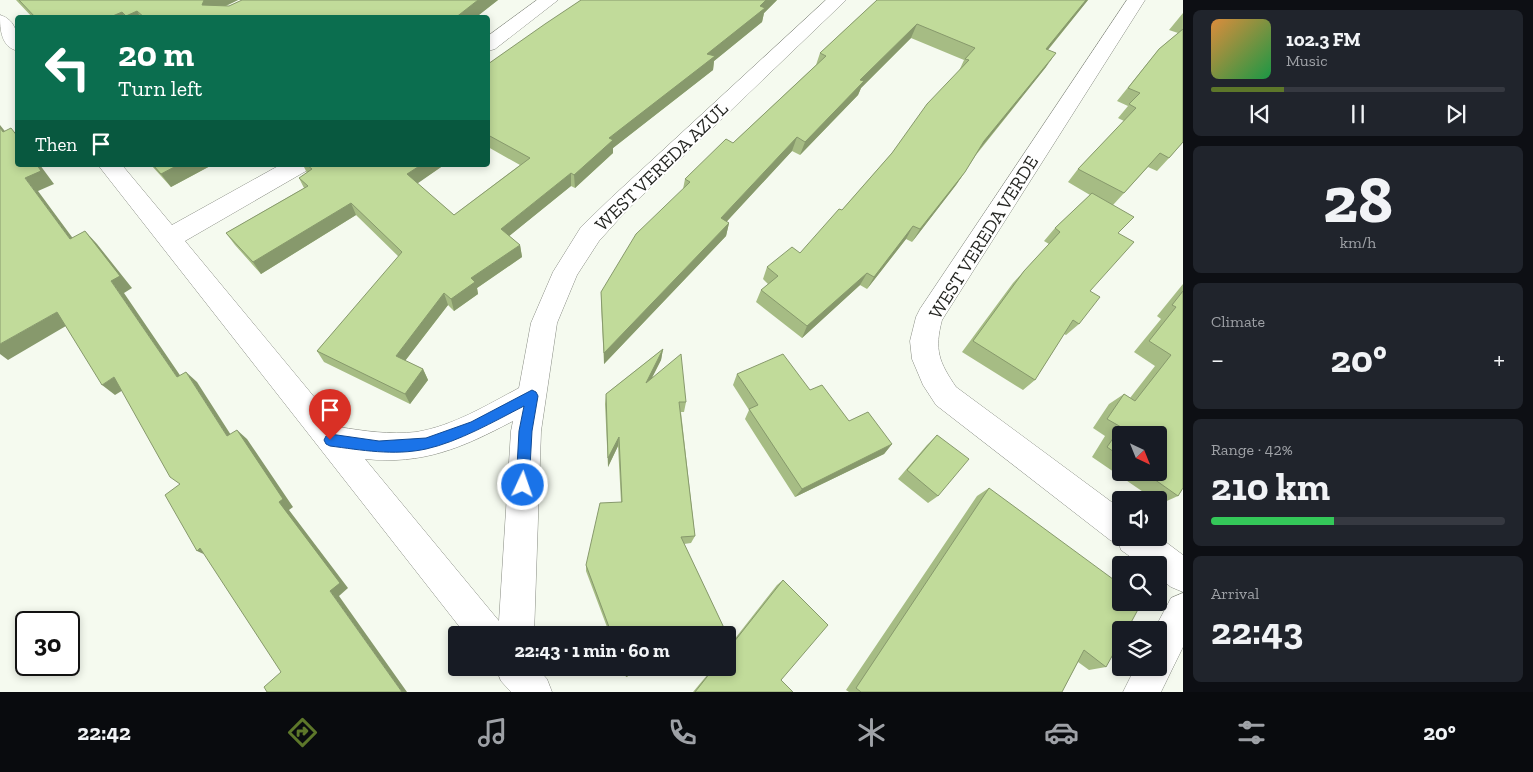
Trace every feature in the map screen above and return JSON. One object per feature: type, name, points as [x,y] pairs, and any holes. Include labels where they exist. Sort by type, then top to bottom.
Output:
[{"type":"street","points":[[490,44],[549,0]]},
{"type":"street","name":"WEST VEREDA AZUL","points":[[516,626],[526,431],[544,323],[566,272],[590,234],[618,204],[837,0]]},
{"type":"street","name":"WEST VEREDA VERDE","points":[[1112,522],[946,396],[930,373],[923,353],[924,334],[929,317],[1136,0]]},
{"type":"street","points":[[0,21],[15,42]]},
{"type":"street","points":[[111,167],[481,626]]},
{"type":"street","points":[[168,239],[294,167]]},
{"type":"street","points":[[330,440],[379,447],[426,444],[475,426],[532,396]]},
{"type":"street","points":[[1144,546],[1183,575]]},
{"type":"street","points":[[1167,641],[1183,610]]},
{"type":"street","points":[[521,676],[534,692]]},
{"type":"street","points":[[1141,692],[1150,676]]},
{"type":"building","points":[[19,0],[204,0],[202,5],[229,6],[242,0],[478,0],[459,15],[142,15],[137,11],[128,15],[122,12],[115,15],[33,15]]},
{"type":"building","points":[[581,0],[766,0],[760,6],[765,8],[707,54],[715,56],[609,138],[613,140],[574,175],[571,173],[501,229],[520,245],[471,278],[475,282],[451,299],[444,293],[396,356],[423,369],[405,394],[317,351],[402,252],[351,203],[253,262],[226,233],[308,186],[299,178],[312,169],[310,167],[418,167],[407,174],[454,215],[530,158],[490,136],[490,63]]},
{"type":"building","points":[[877,0],[1086,0],[1046,49],[1056,53],[984,141],[965,172],[920,229],[913,226],[874,277],[867,273],[807,326],[761,290],[778,276],[767,267],[792,247],[800,253],[839,209],[842,210],[892,153],[927,104],[969,60],[965,59],[975,48],[917,24],[860,80],[864,81],[805,142],[797,137],[721,218],[729,223],[604,353],[601,292],[636,234],[690,182],[685,179],[726,139],[733,143],[826,56],[820,53]]},
{"type":"building","points":[[1183,29],[1183,142],[1169,158],[1160,153],[1124,193],[1078,169],[1136,108],[1129,104],[1140,93],[1128,88],[1159,49]]},
{"type":"building","points":[[0,128],[3,132],[11,128],[15,133],[15,167],[38,167],[41,171],[25,178],[70,239],[85,231],[120,276],[111,281],[177,377],[186,372],[227,436],[237,430],[283,499],[279,502],[340,583],[330,591],[402,692],[267,692],[264,687],[281,672],[200,548],[197,551],[165,495],[180,484],[170,477],[114,377],[102,385],[57,312],[0,344]]},
{"type":"building","points":[[155,167],[174,167],[161,174]]},
{"type":"building","points":[[1092,193],[1134,217],[1118,233],[1134,242],[1090,291],[1100,297],[1079,324],[1073,320],[1035,380],[973,341],[1024,271],[1060,232],[1055,228]]},
{"type":"building","points":[[1183,291],[1183,488],[1178,496],[1157,481],[1168,481],[1168,426],[1119,426],[1107,419],[1124,394],[1135,401],[1171,355],[1149,341],[1176,307],[1172,305]]},
{"type":"building","points":[[663,349],[646,383],[681,354],[686,402],[679,402],[695,536],[681,537],[723,626],[609,626],[586,565],[600,503],[622,502],[619,437],[608,458],[606,394]]},
{"type":"building","points":[[783,354],[810,390],[822,385],[849,421],[868,412],[892,444],[802,489],[749,409],[758,405],[737,374]]},
{"type":"building","points":[[937,435],[969,459],[938,496],[907,470]]},
{"type":"building","points":[[1112,440],[1112,451],[1107,447]]},
{"type":"building","points":[[989,488],[1112,578],[1112,611],[1137,611],[1132,621],[1112,621],[1112,656],[1106,667],[1084,650],[1062,692],[861,692],[856,688]]},
{"type":"building","points":[[783,580],[828,625],[781,680],[793,692],[695,692],[708,676],[736,676],[736,639]]},
{"type":"route","points":[[330,440],[379,447],[426,444],[475,426],[532,396],[526,431],[523,485]]}]
